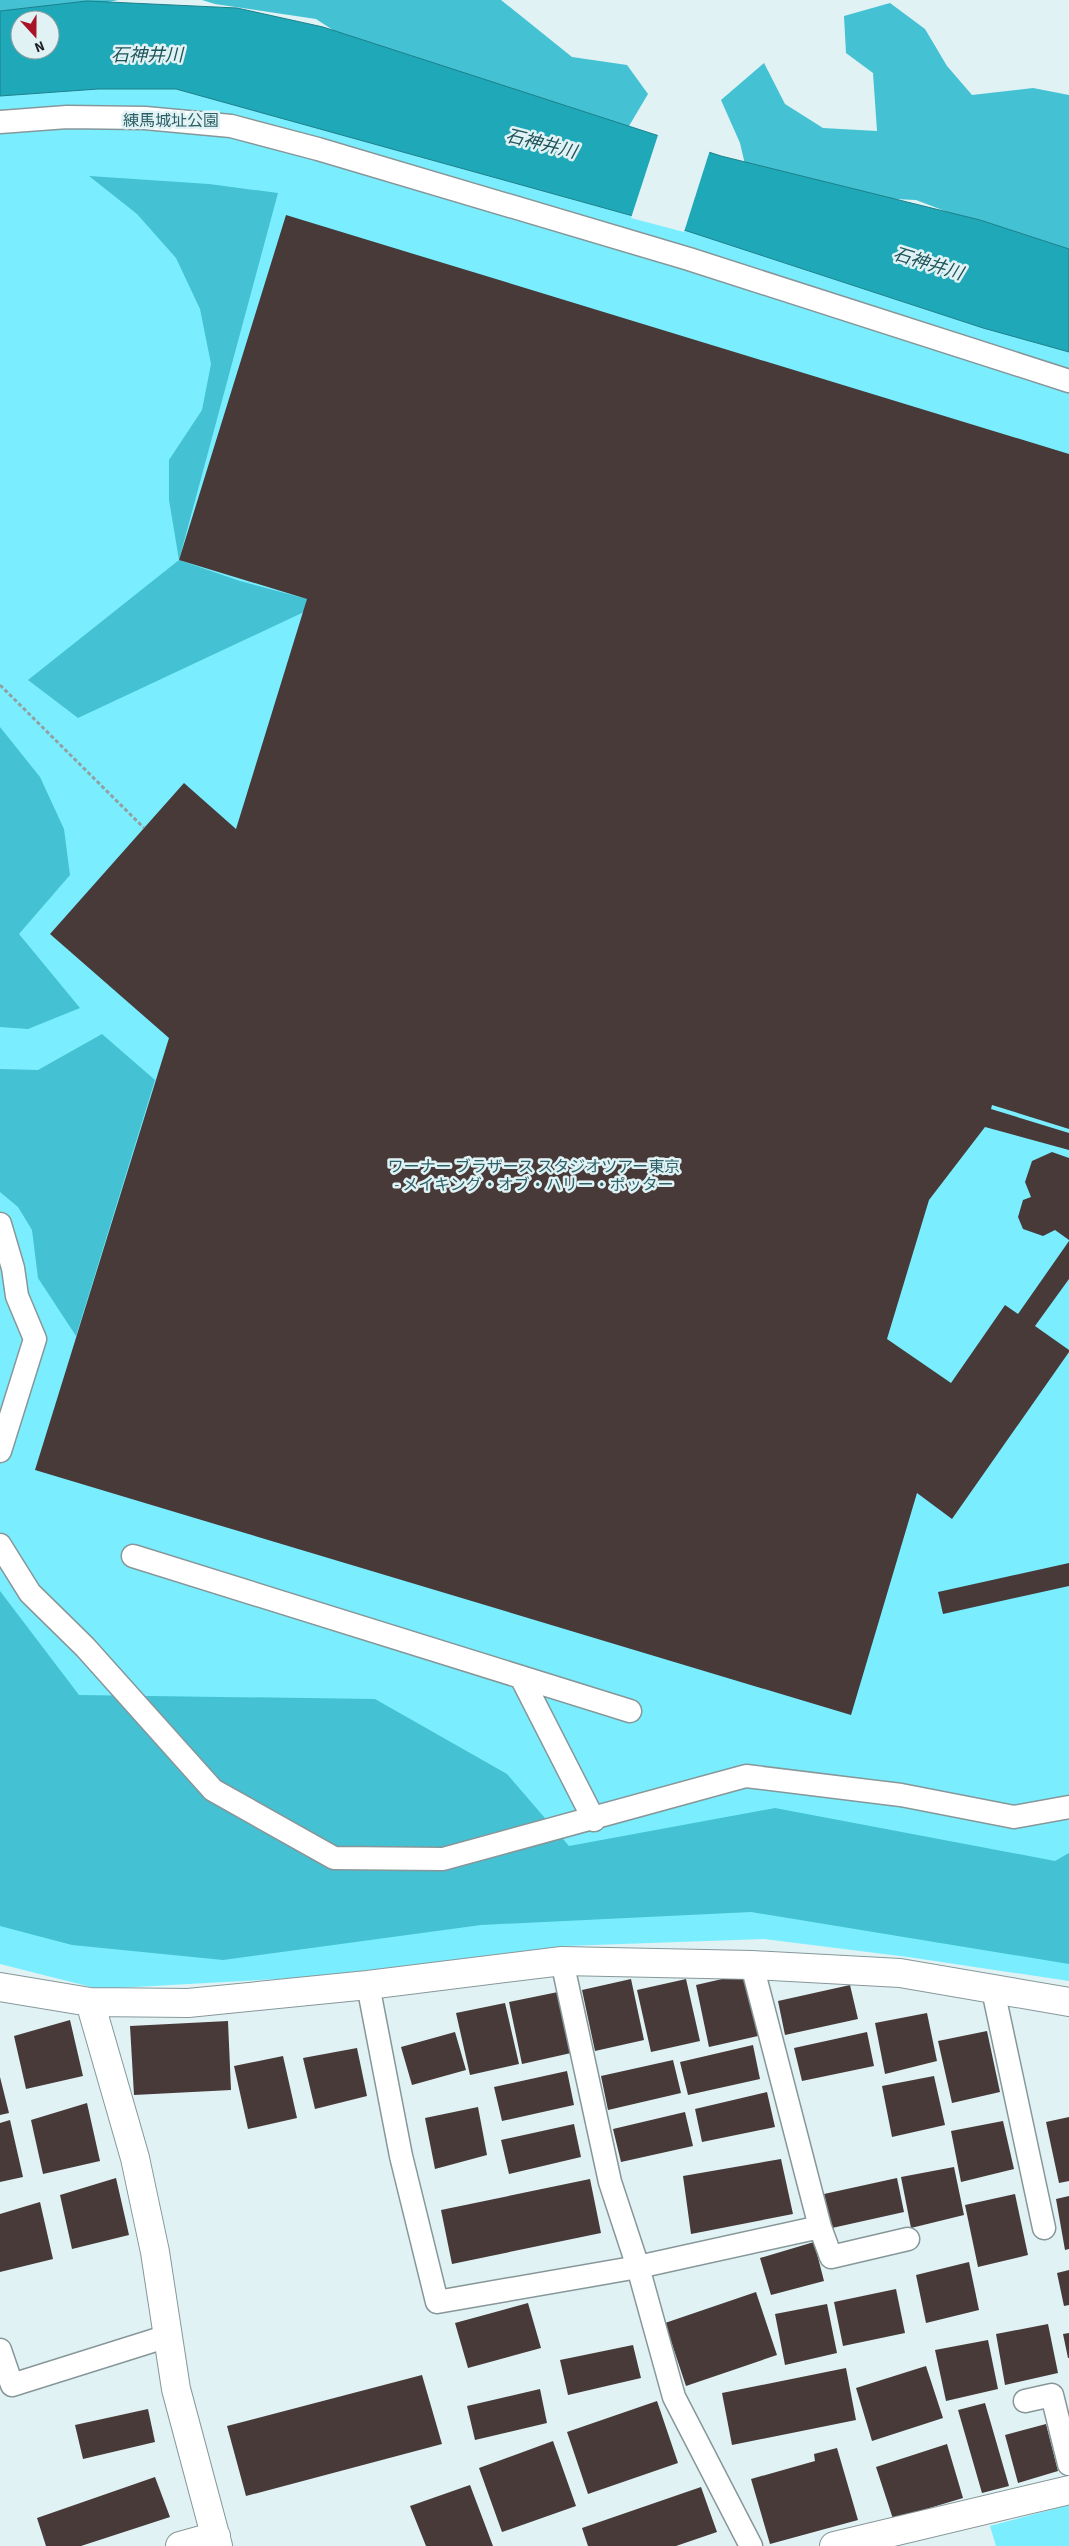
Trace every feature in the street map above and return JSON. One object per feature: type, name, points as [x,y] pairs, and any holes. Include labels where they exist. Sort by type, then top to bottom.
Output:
[{"type":"street","points":[[0,1986],[90,2002],[188,2003],[368,1985],[562,1961],[752,1965],[900,1973],[1069,2002]]},
{"type":"street","points":[[90,2002],[135,2158],[154,2252],[176,2389],[217,2541],[180,2546]]},
{"type":"street","points":[[834,2546],[1069,2490]]},
{"type":"lane","points":[[0,122],[68,117],[145,118],[231,126],[328,152],[689,259],[1069,381]]},
{"type":"lane","points":[[0,1224],[13,1268],[17,1296],[35,1339],[0,1451]]},
{"type":"lane","points":[[0,1545],[30,1593],[85,1647],[213,1790],[334,1858],[443,1859],[594,1820],[746,1776],[901,1795],[1014,1818],[1069,1808]]},
{"type":"lane","points":[[133,1556],[630,1711]]},
{"type":"lane","points":[[522,1677],[594,1820]]},
{"type":"lane","points":[[562,1961],[610,2182],[638,2267],[674,2397],[751,2546]]},
{"type":"lane","points":[[752,1965],[820,2227],[830,2257],[908,2239]]},
{"type":"lane","points":[[368,1985],[401,2156],[437,2302],[638,2267],[820,2227]]},
{"type":"lane","points":[[993,1990],[1044,2228]]},
{"type":"lane","points":[[0,2350],[12,2385],[168,2336]]},
{"type":"lane","points":[[1025,2401],[1052,2395],[1069,2464]]},
{"type":"path","points":[[0,685],[144,828]]},
{"type":"green space","name":"ワーナー ブラザース スタジオツアー東京 - メイキング・オブ・ハリー・ポッター","points":[[98,89],[176,89],[687,231],[983,328],[1069,352],[1069,1981],[908,1957],[764,1939],[565,1946],[314,1977],[99,1989],[0,1964],[0,96]]},
{"type":"green space","points":[[1069,2505],[1069,2546],[996,2546],[990,2526]]},
{"type":"shaded area","points":[[0,0],[118,0],[60,12],[60,10],[10,10],[10,29],[0,38]]},
{"type":"shaded area","points":[[202,0],[501,0],[572,57],[627,65],[648,94],[626,131],[396,71],[316,19],[215,4]]},
{"type":"shaded area","points":[[890,3],[925,29],[947,66],[972,95],[1033,88],[1069,95],[1069,258],[916,200],[875,198],[747,173],[740,143],[721,100],[764,63],[785,104],[823,128],[877,131],[873,73],[846,53],[844,16]]},
{"type":"shaded area","points":[[89,176],[209,184],[278,193],[179,560],[169,500],[169,460],[202,410],[211,364],[200,309],[176,258],[137,214]]},
{"type":"shaded area","points":[[179,560],[240,581],[307,599],[304,612],[78,718],[28,680]]},
{"type":"shaded area","points":[[0,727],[40,777],[64,829],[70,875],[19,934],[80,1008],[28,1029],[0,1027]]},
{"type":"shaded area","points":[[102,1034],[155,1080],[76,1336],[38,1278],[32,1230],[18,1207],[0,1192],[0,1069],[38,1070]]},
{"type":"shaded area","points":[[0,1591],[79,1695],[375,1699],[507,1774],[569,1846],[775,1808],[1055,1861],[1069,1853],[1069,1964],[751,1912],[481,1925],[223,1960],[72,1945],[0,1926]]},
{"type":"water","name":"石神井川","points":[[87,1],[237,8],[323,27],[721,156],[980,220],[1069,249],[1069,352],[983,328],[687,231],[176,89],[98,89],[0,96],[0,11]]},
{"type":"pier","points":[[659,132],[710,150],[684,232],[631,218]]},
{"type":"building","name":"ワーナー ブラザース スタジオツアー東京 - メイキング・オブ・ハリー・ポッター","points":[[286,215],[1069,454],[1069,1129],[992,1105],[991,1109],[1069,1133],[1069,1150],[985,1127],[929,1200],[887,1339],[951,1383],[1005,1305],[1018,1314],[1069,1241],[1069,1279],[1035,1326],[1069,1350],[1069,1352],[952,1519],[917,1493],[851,1715],[35,1470],[169,1038],[50,934],[184,783],[236,829],[307,599],[179,560]]},
{"type":"building","points":[[1052,1152],[1069,1158],[1069,1240],[1055,1230],[1043,1236],[1023,1229],[1018,1217],[1023,1200],[1031,1197],[1025,1182],[1032,1161]]},
{"type":"building","points":[[1069,1563],[1069,1586],[943,1614],[938,1592]]},
{"type":"building","points":[[744,1974],[758,2036],[709,2047],[696,1985]]},
{"type":"building","points":[[631,1979],[644,2040],[595,2051],[582,1990]]},
{"type":"building","points":[[686,1979],[700,2041],[651,2052],[637,1990]]},
{"type":"building","points":[[850,1985],[858,2019],[785,2035],[778,2001]]},
{"type":"building","points":[[558,1992],[571,2053],[522,2064],[509,2002]]},
{"type":"building","points":[[505,2003],[519,2064],[470,2075],[456,2013]]},
{"type":"building","points":[[927,2013],[937,2061],[885,2074],[875,2023]]},
{"type":"building","points":[[70,2020],[83,2076],[26,2089],[14,2036]]},
{"type":"building","points":[[228,2021],[231,2090],[134,2095],[130,2026]]},
{"type":"building","points":[[987,2031],[1000,2092],[952,2103],[938,2041]]},
{"type":"building","points":[[455,2032],[466,2070],[412,2085],[401,2047]]},
{"type":"building","points":[[867,2032],[874,2066],[802,2081],[794,2048]]},
{"type":"building","points":[[753,2045],[760,2079],[688,2095],[680,2062]]},
{"type":"building","points":[[357,2048],[367,2096],[315,2109],[303,2058]]},
{"type":"building","points":[[283,2056],[297,2118],[248,2129],[234,2066]]},
{"type":"building","points":[[673,2060],[681,2093],[608,2110],[601,2076]]},
{"type":"building","points":[[567,2071],[574,2105],[502,2121],[494,2087]]},
{"type":"building","points":[[934,2076],[945,2125],[892,2137],[882,2086]]},
{"type":"building","points":[[0,2077],[9,2113],[0,2115]]},
{"type":"building","points":[[767,2092],[775,2127],[702,2142],[695,2109]]},
{"type":"building","points":[[87,2103],[100,2161],[43,2174],[31,2120]]},
{"type":"building","points":[[478,2107],[487,2155],[435,2169],[425,2118]]},
{"type":"building","points":[[685,2112],[693,2146],[621,2162],[613,2129]]},
{"type":"building","points":[[1069,2117],[1069,2181],[1059,2183],[1046,2122]]},
{"type":"building","points":[[10,2120],[23,2177],[0,2182],[0,2123]]},
{"type":"building","points":[[1003,2121],[1014,2169],[961,2182],[951,2131]]},
{"type":"building","points":[[574,2124],[581,2157],[509,2174],[501,2140]]},
{"type":"building","points":[[781,2159],[793,2214],[691,2234],[683,2176]]},
{"type":"building","points":[[954,2167],[964,2215],[911,2228],[901,2177]]},
{"type":"building","points":[[116,2178],[129,2235],[72,2249],[60,2195]]},
{"type":"building","points":[[897,2178],[904,2212],[832,2228],[824,2194]]},
{"type":"building","points":[[590,2179],[601,2233],[452,2264],[441,2210]]},
{"type":"building","points":[[1015,2194],[1028,2255],[978,2267],[965,2205]]},
{"type":"building","points":[[1069,2196],[1069,2249],[1065,2250],[1056,2199]]},
{"type":"building","points":[[40,2202],[53,2259],[0,2272],[0,2214]]},
{"type":"building","points":[[814,2242],[824,2281],[771,2295],[760,2258]]},
{"type":"building","points":[[969,2262],[979,2310],[926,2323],[916,2275]]},
{"type":"building","points":[[1069,2270],[1069,2305],[1064,2306],[1057,2273]]},
{"type":"building","points":[[896,2289],[905,2333],[843,2346],[834,2302]]},
{"type":"building","points":[[756,2292],[777,2355],[686,2386],[665,2323]]},
{"type":"building","points":[[528,2303],[541,2348],[468,2368],[455,2323]]},
{"type":"building","points":[[827,2304],[837,2353],[785,2365],[775,2314]]},
{"type":"building","points":[[1048,2324],[1058,2373],[1005,2385],[996,2334]]},
{"type":"building","points":[[1069,2333],[1069,2358],[1068,2358],[1063,2334]]},
{"type":"building","points":[[988,2340],[998,2389],[946,2401],[935,2350]]},
{"type":"building","points":[[633,2345],[641,2378],[568,2395],[560,2360]]},
{"type":"building","points":[[926,2366],[943,2418],[872,2441],[856,2388]]},
{"type":"building","points":[[846,2368],[856,2420],[732,2445],[722,2393]]},
{"type":"building","points":[[422,2375],[442,2444],[246,2496],[227,2426]]},
{"type":"building","points":[[540,2389],[547,2423],[475,2440],[467,2406]]},
{"type":"building","points":[[657,2401],[678,2463],[588,2494],[567,2432]]},
{"type":"building","points":[[985,2403],[1009,2486],[982,2493],[958,2410]]},
{"type":"building","points":[[148,2409],[155,2442],[83,2459],[75,2425]]},
{"type":"building","points":[[1046,2424],[1058,2471],[1018,2483],[1005,2435]]},
{"type":"building","points":[[553,2441],[576,2506],[502,2532],[479,2468]]},
{"type":"building","points":[[947,2444],[963,2498],[893,2519],[876,2467]]},
{"type":"building","points":[[837,2448],[858,2520],[770,2544],[751,2479],[815,2461],[814,2454]]},
{"type":"building","points":[[155,2477],[170,2517],[81,2546],[46,2546],[37,2518]]},
{"type":"building","points":[[470,2485],[493,2546],[426,2546],[410,2506]]},
{"type":"building","points":[[701,2487],[717,2532],[676,2546],[588,2546],[582,2528]]},
{"type":"park label","name":"練馬城址公園","points":[[171,121]]}]
